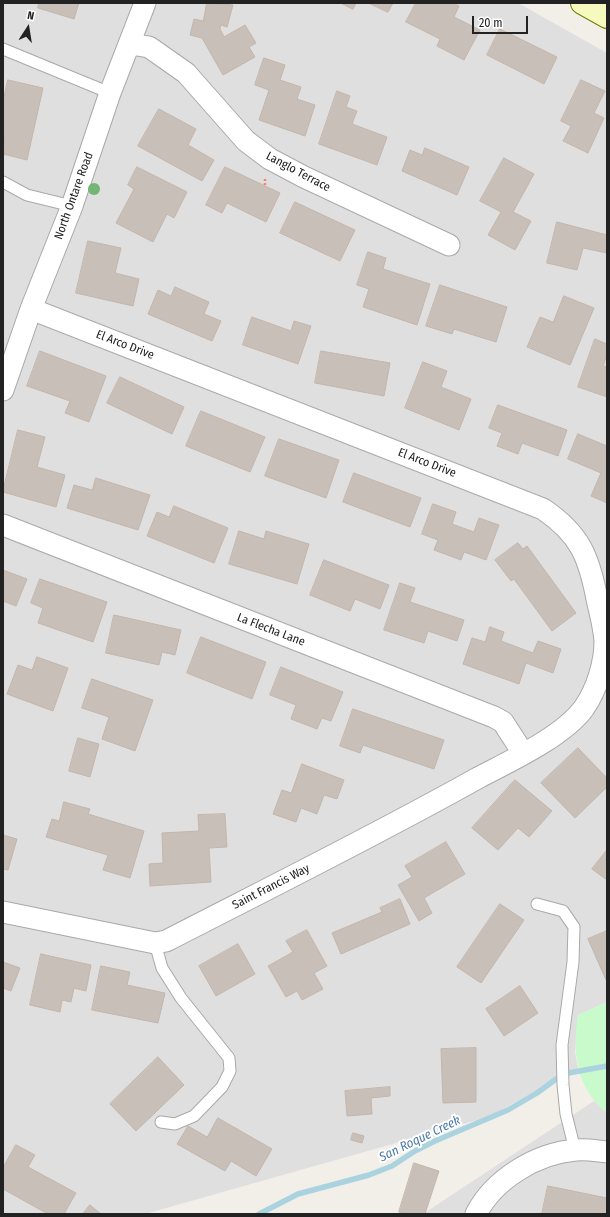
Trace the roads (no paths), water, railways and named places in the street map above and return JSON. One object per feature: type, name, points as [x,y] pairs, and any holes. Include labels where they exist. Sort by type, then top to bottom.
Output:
[{"type":"main road","points":[[582,3],[607,17]]},
{"type":"street","name":"North Ontare Road","points":[[3,390],[31,310],[72,206],[110,93],[145,3]]},
{"type":"street","name":"Langlo Terrace","points":[[130,44],[149,47],[186,73],[246,141],[270,159],[304,177],[450,245]]},
{"type":"street","name":"El Arco Drive","points":[[31,310],[543,509],[560,520],[574,535],[585,552],[592,570],[604,640],[603,661],[596,684],[578,716],[560,730],[523,753]]},
{"type":"street","name":"La Flecha Lane","points":[[3,525],[494,717],[503,722],[523,753]]},
{"type":"street","name":"Saint Francis Way","points":[[3,912],[155,943],[173,938],[433,803],[523,753]]},
{"type":"street","points":[[476,1214],[484,1202],[501,1183],[521,1168],[544,1158],[575,1150],[607,1152]]},
{"type":"lane","points":[[3,49],[110,93]]},
{"type":"lane","points":[[3,182],[27,195],[72,206]]},
{"type":"lane","points":[[537,904],[563,911],[574,927],[573,962],[562,1045],[563,1085],[566,1114],[575,1150]]},
{"type":"lane","points":[[155,943],[162,968],[181,998],[230,1058],[230,1070],[222,1087],[194,1116],[175,1124],[160,1122]]},
{"type":"waterway","name":"San Roque Creek","points":[[259,1214],[298,1194],[369,1175],[392,1166],[415,1151],[435,1141],[508,1110],[537,1093],[563,1074],[607,1066]]}]
